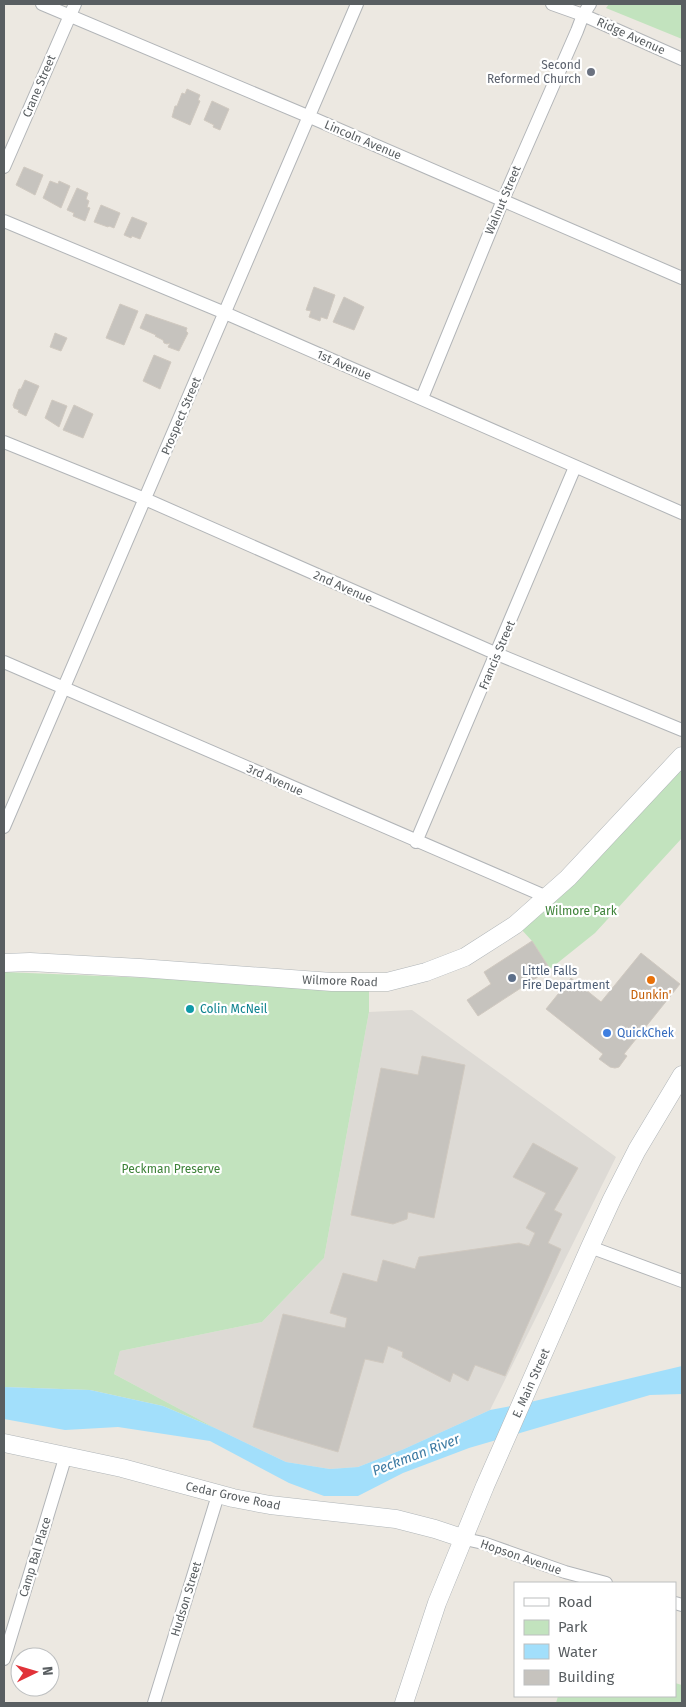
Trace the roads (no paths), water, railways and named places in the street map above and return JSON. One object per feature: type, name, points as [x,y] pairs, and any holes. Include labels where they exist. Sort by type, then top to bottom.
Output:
[{"type":"street","name":"Lincoln Avenue","points":[[42,4],[72,9],[310,116],[682,278]]},
{"type":"street","name":"Prospect Street","points":[[4,827],[357,4]]},
{"type":"street","name":"Ridge Avenue","points":[[552,4],[586,9],[682,59]]},
{"type":"street","name":"Crane Street","points":[[4,168],[72,9]]},
{"type":"street","name":"Walnut Street","points":[[422,398],[503,200],[586,9]]},
{"type":"street","name":"1st Avenue","points":[[4,221],[422,398],[576,467],[681,509]]},
{"type":"street","name":"2nd Avenue","points":[[4,442],[145,499],[497,654],[682,730]]},
{"type":"street","name":"Francis Street","points":[[416,842],[576,467]]},
{"type":"street","name":"3rd Avenue","points":[[4,662],[416,842],[548,897]]},
{"type":"street","name":"Wilmore Road","points":[[4,963],[30,962],[140,968],[332,982],[387,982],[426,972],[464,957],[515,925],[568,878],[682,756]]},
{"type":"street","name":"E. Main Street","points":[[404,1703],[437,1602],[470,1521],[590,1247],[634,1157],[682,1075]]},
{"type":"street","points":[[590,1247],[682,1281]]},
{"type":"street","name":"Cedar Grove Road","points":[[4,1442],[122,1468],[218,1495],[270,1505],[396,1519],[436,1529],[464,1539]]},
{"type":"street","name":"Camp Bal Place","points":[[4,1659],[66,1455]]},
{"type":"street","name":"Hudson Street","points":[[154,1703],[218,1495]]},
{"type":"street","name":"Hopson Avenue","points":[[464,1539],[483,1543],[565,1572],[602,1582]]},
{"type":"water","name":"Peckman River","points":[[682,1366],[682,1394],[650,1395],[469,1448],[403,1473],[358,1496],[324,1496],[289,1483],[210,1441],[118,1427],[65,1430],[4,1419],[4,1387],[90,1390],[163,1406],[215,1428],[286,1462],[330,1469],[358,1467],[404,1449],[490,1410]]},
{"type":"place","name":"Second Reformed Church","points":[[591,72]]},
{"type":"place","name":"Little Falls Fire Department","points":[[512,978]]},
{"type":"place","name":"Dunkin'","points":[[651,980]]},
{"type":"place","name":"Colin McNeil","points":[[190,1009]]},
{"type":"place","name":"QuickChek","points":[[607,1033]]},
{"type":"park label","name":"Wilmore Park","points":[[581,911]]},
{"type":"park label","name":"Peckman Preserve","points":[[171,1169]]}]
